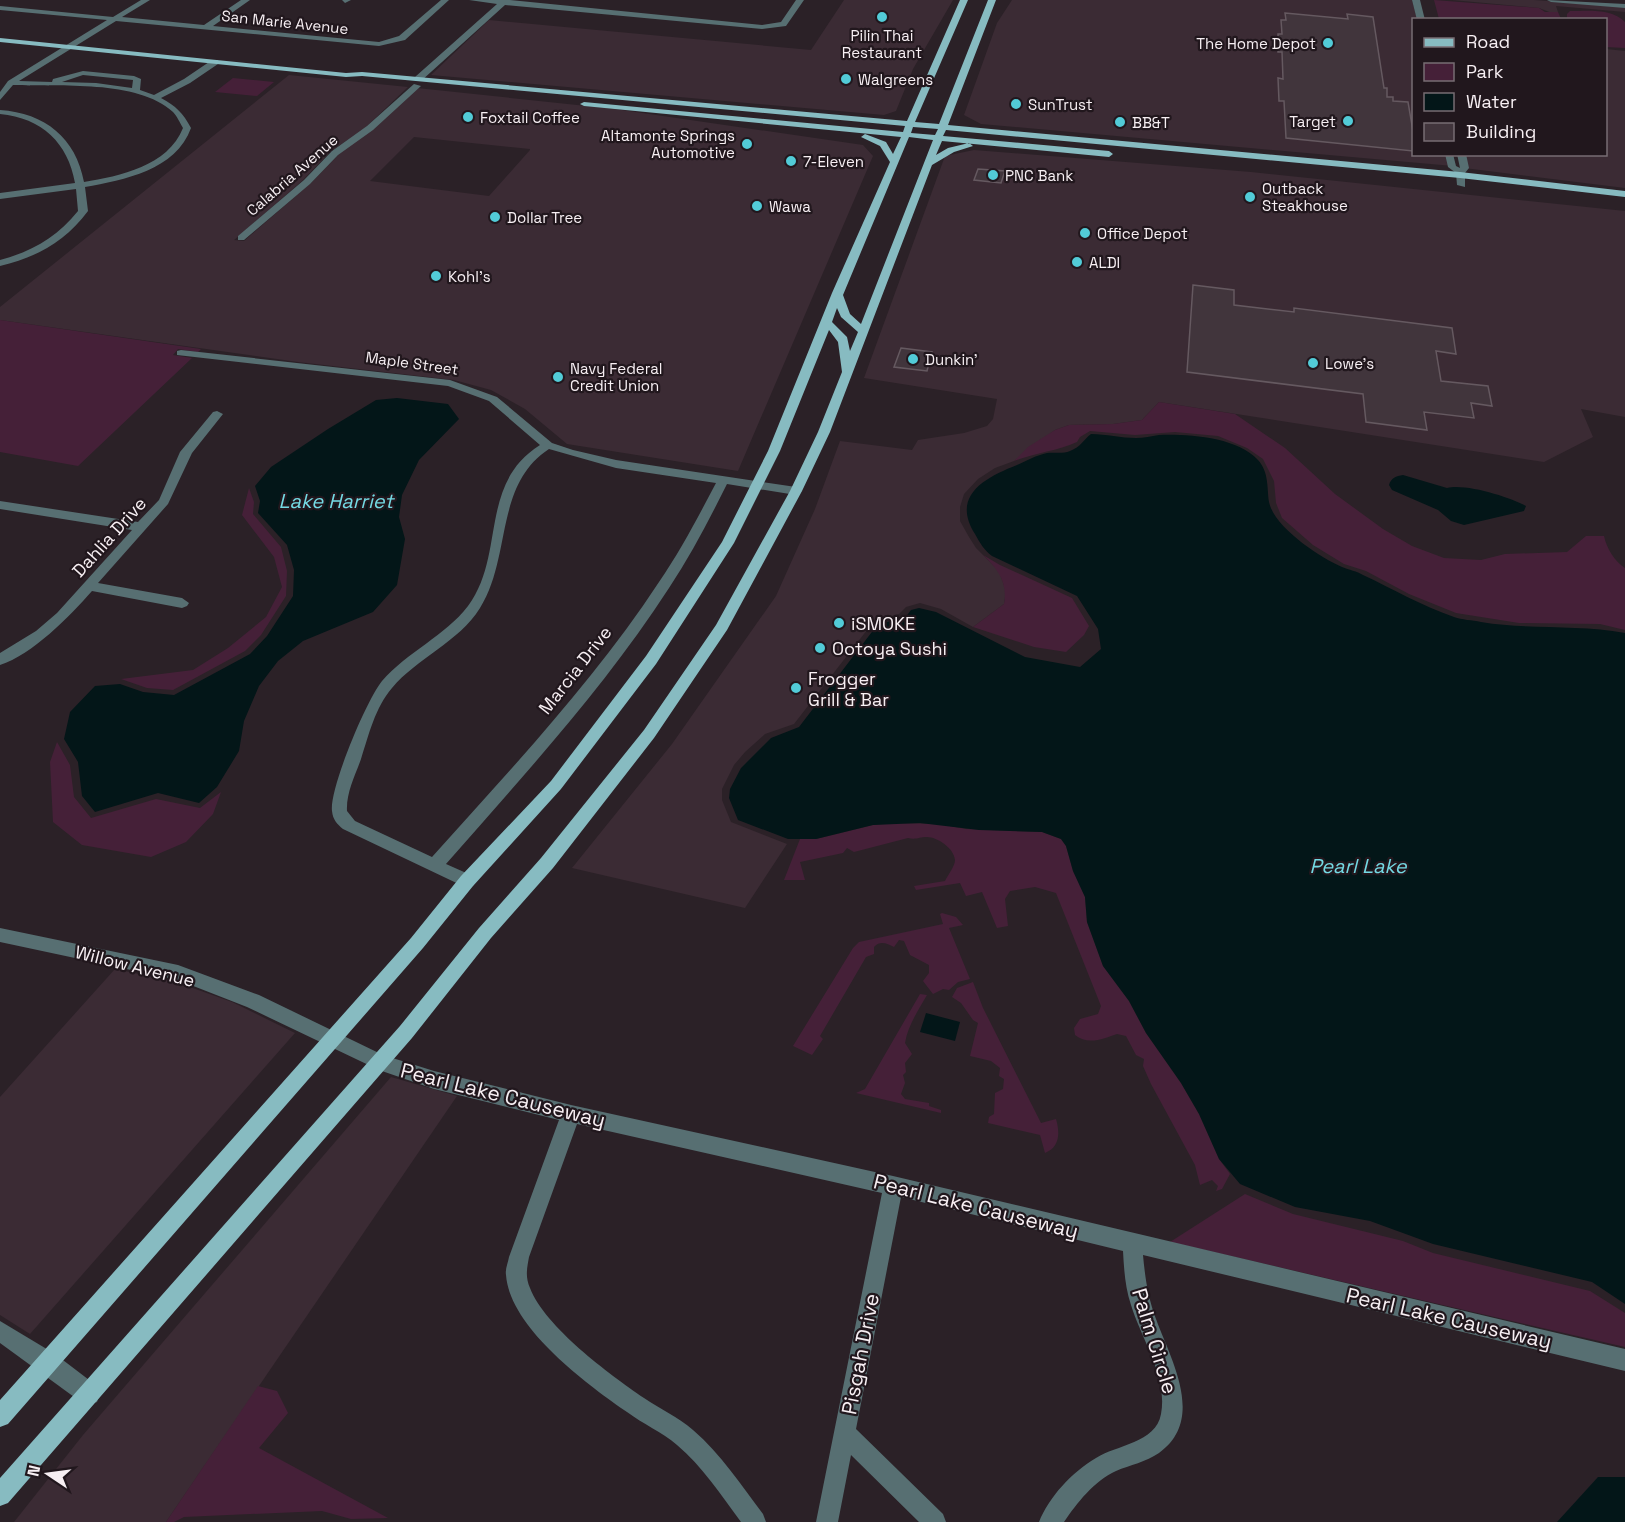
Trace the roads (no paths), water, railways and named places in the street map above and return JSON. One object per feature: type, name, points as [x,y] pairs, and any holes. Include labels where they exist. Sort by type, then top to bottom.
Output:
[{"type":"main road","points":[[964,0],[968,10]]},
{"type":"main road","points":[[0,1416],[417,943],[467,881],[556,785],[651,660],[728,543],[757,485],[792,408],[837,293],[964,0]]},
{"type":"main road","points":[[0,1495],[379,1062],[485,933],[547,863],[649,734],[722,627],[796,491],[824,432],[992,0]]},
{"type":"main road","points":[[975,16],[984,20]]},
{"type":"main road","points":[[0,40],[345,75],[365,80],[492,89],[503,86],[1625,194]]},
{"type":"main road","points":[[345,75],[362,74],[515,96],[648,111],[1119,155]]},
{"type":"main road","points":[[956,93],[955,116],[958,120],[997,133]]},
{"type":"main road","points":[[515,96],[533,94],[592,100],[607,96]]},
{"type":"main road","points":[[867,121],[905,112],[921,99]]},
{"type":"main road","points":[[648,111],[662,107],[733,108]]},
{"type":"main road","points":[[833,129],[883,144],[894,162]]},
{"type":"main road","points":[[928,164],[951,150],[992,144]]},
{"type":"main road","points":[[1193,161],[1248,157]]},
{"type":"main road","points":[[1288,170],[1461,178],[1625,204]]},
{"type":"main road","points":[[837,293],[845,315],[863,331]]},
{"type":"main road","points":[[825,323],[838,330],[843,340],[847,373]]},
{"type":"street","points":[[0,98],[11,83],[146,0]]},
{"type":"street","points":[[205,28],[246,0]]},
{"type":"street","name":"San Marie Avenue","points":[[0,8],[371,44],[389,43],[402,38],[445,0]]},
{"type":"street","points":[[473,0],[505,1],[762,27],[778,26],[786,21],[800,0]]},
{"type":"street","points":[[1416,0],[1420,18]]},
{"type":"street","points":[[1551,0],[1625,6]]},
{"type":"street","name":"Calabria Avenue","points":[[241,238],[307,182],[335,153],[370,128],[505,1]]},
{"type":"street","points":[[156,98],[215,62]]},
{"type":"street","points":[[47,85],[65,77],[83,73],[137,79],[136,92]]},
{"type":"street","points":[[0,196],[81,184],[139,172],[167,157],[181,143],[187,128],[176,110],[156,98],[136,92],[104,86],[11,83]]},
{"type":"street","points":[[0,112],[23,115],[58,133],[72,153],[81,184],[83,211],[64,233],[46,246],[23,258],[0,263]]},
{"type":"street","points":[[1449,156],[1452,167],[1461,178],[1465,168],[1462,156]]},
{"type":"street","name":"Maple Street","points":[[181,353],[450,383],[494,399],[548,444],[596,460],[796,491]]},
{"type":"street","name":"Dahlia Drive","points":[[0,660],[41,634],[62,616],[164,501],[186,452],[217,414]]},
{"type":"street","points":[[467,881],[349,825],[340,818],[338,800],[368,717],[387,684],[414,658],[452,630],[480,598],[512,480],[525,462],[548,444]]},
{"type":"street","name":"Marcia Drive","points":[[434,866],[578,701],[613,656],[688,545],[709,511],[723,480]]},
{"type":"street","points":[[0,505],[141,527]]},
{"type":"street","points":[[89,586],[182,603]]},
{"type":"street","name":"Willow Avenue","points":[[0,935],[178,974],[253,1001],[331,1040]]},
{"type":"street","name":"Pearl Lake Causeway","points":[[331,1040],[379,1062],[434,1080],[571,1114],[893,1185],[1132,1244],[1625,1360]]},
{"type":"street","points":[[571,1114],[519,1257],[516,1276],[524,1297],[535,1316],[577,1359],[634,1405],[687,1439],[723,1480],[755,1522]]},
{"type":"street","name":"Pisgah Drive","points":[[827,1522],[893,1185]]},
{"type":"street","name":"Palm Circle","points":[[1050,1522],[1067,1497],[1103,1466],[1153,1444],[1167,1430],[1175,1408],[1172,1389],[1140,1302],[1132,1244]]},
{"type":"street","points":[[0,1331],[47,1362],[89,1394]]},
{"type":"street","points":[[845,1432],[935,1522]]},
{"type":"water","name":"Lake Harriet","points":[[397,398],[448,404],[459,419],[419,460],[402,495],[399,517],[405,539],[397,585],[373,612],[303,641],[278,661],[259,686],[244,721],[239,751],[217,787],[199,803],[158,793],[95,812],[82,796],[78,762],[64,739],[70,712],[95,686],[120,684],[143,692],[174,695],[250,654],[267,636],[293,596],[294,570],[287,545],[258,513],[260,501],[255,486],[271,467],[328,429],[376,400]]},
{"type":"water","name":"Pearl Lake","points":[[1091,434],[1136,438],[1159,435],[1198,436],[1238,446],[1249,452],[1262,465],[1266,475],[1269,502],[1273,512],[1288,531],[1310,549],[1332,562],[1358,572],[1442,613],[1460,619],[1517,626],[1607,630],[1625,633],[1625,1304],[1592,1282],[1433,1244],[1370,1221],[1295,1207],[1240,1184],[1219,1159],[1199,1114],[1181,1083],[1146,1033],[1129,1001],[1103,966],[1087,922],[1085,897],[1073,871],[1066,846],[1061,839],[1042,832],[979,830],[920,823],[873,825],[816,839],[788,839],[738,820],[729,798],[730,789],[741,768],[771,738],[799,727],[878,624],[905,618],[911,610],[919,608],[936,612],[1025,657],[1080,667],[1101,649],[1098,629],[1077,596],[992,556],[975,534],[967,509],[969,499],[975,490],[993,476],[1039,455],[1070,451]]},
{"type":"water","points":[[1403,475],[1447,488],[1465,487],[1487,492],[1526,506],[1524,511],[1464,525],[1451,521],[1438,510],[1392,490],[1389,485],[1391,481]]},
{"type":"water","points":[[926,1013],[960,1022],[955,1041],[920,1032]]},
{"type":"water","points":[[1598,1477],[1625,1477],[1625,1522],[1557,1522]]},
{"type":"place","name":"Pilin Thai Restaurant","points":[[882,17]]},
{"type":"place","name":"The Home Depot","points":[[1328,43]]},
{"type":"place","name":"Walgreens","points":[[846,79]]},
{"type":"place","name":"SunTrust","points":[[1016,104]]},
{"type":"place","name":"Foxtail Coffee","points":[[468,117]]},
{"type":"place","name":"Target","points":[[1348,121]]},
{"type":"place","name":"BB&T","points":[[1120,122]]},
{"type":"place","name":"Altamonte Springs Automotive","points":[[747,144]]},
{"type":"place","name":"7-Eleven","points":[[791,161]]},
{"type":"place","name":"PNC Bank","points":[[993,175]]},
{"type":"place","name":"Outback Steakhouse","points":[[1250,197]]},
{"type":"place","name":"Wawa","points":[[757,206]]},
{"type":"place","name":"Dollar Tree","points":[[495,217]]},
{"type":"place","name":"Office Depot","points":[[1085,233]]},
{"type":"place","name":"ALDI","points":[[1077,262]]},
{"type":"place","name":"Kohl's","points":[[436,276]]},
{"type":"place","name":"Dunkin'","points":[[913,359]]},
{"type":"place","name":"Lowe's","points":[[1313,363]]},
{"type":"place","name":"Navy Federal Credit Union","points":[[558,377]]},
{"type":"place","name":"iSMOKE","points":[[839,623]]},
{"type":"place","name":"Ootoya Sushi","points":[[820,648]]},
{"type":"place","name":"Frogger Grill & Bar","points":[[796,688]]}]
